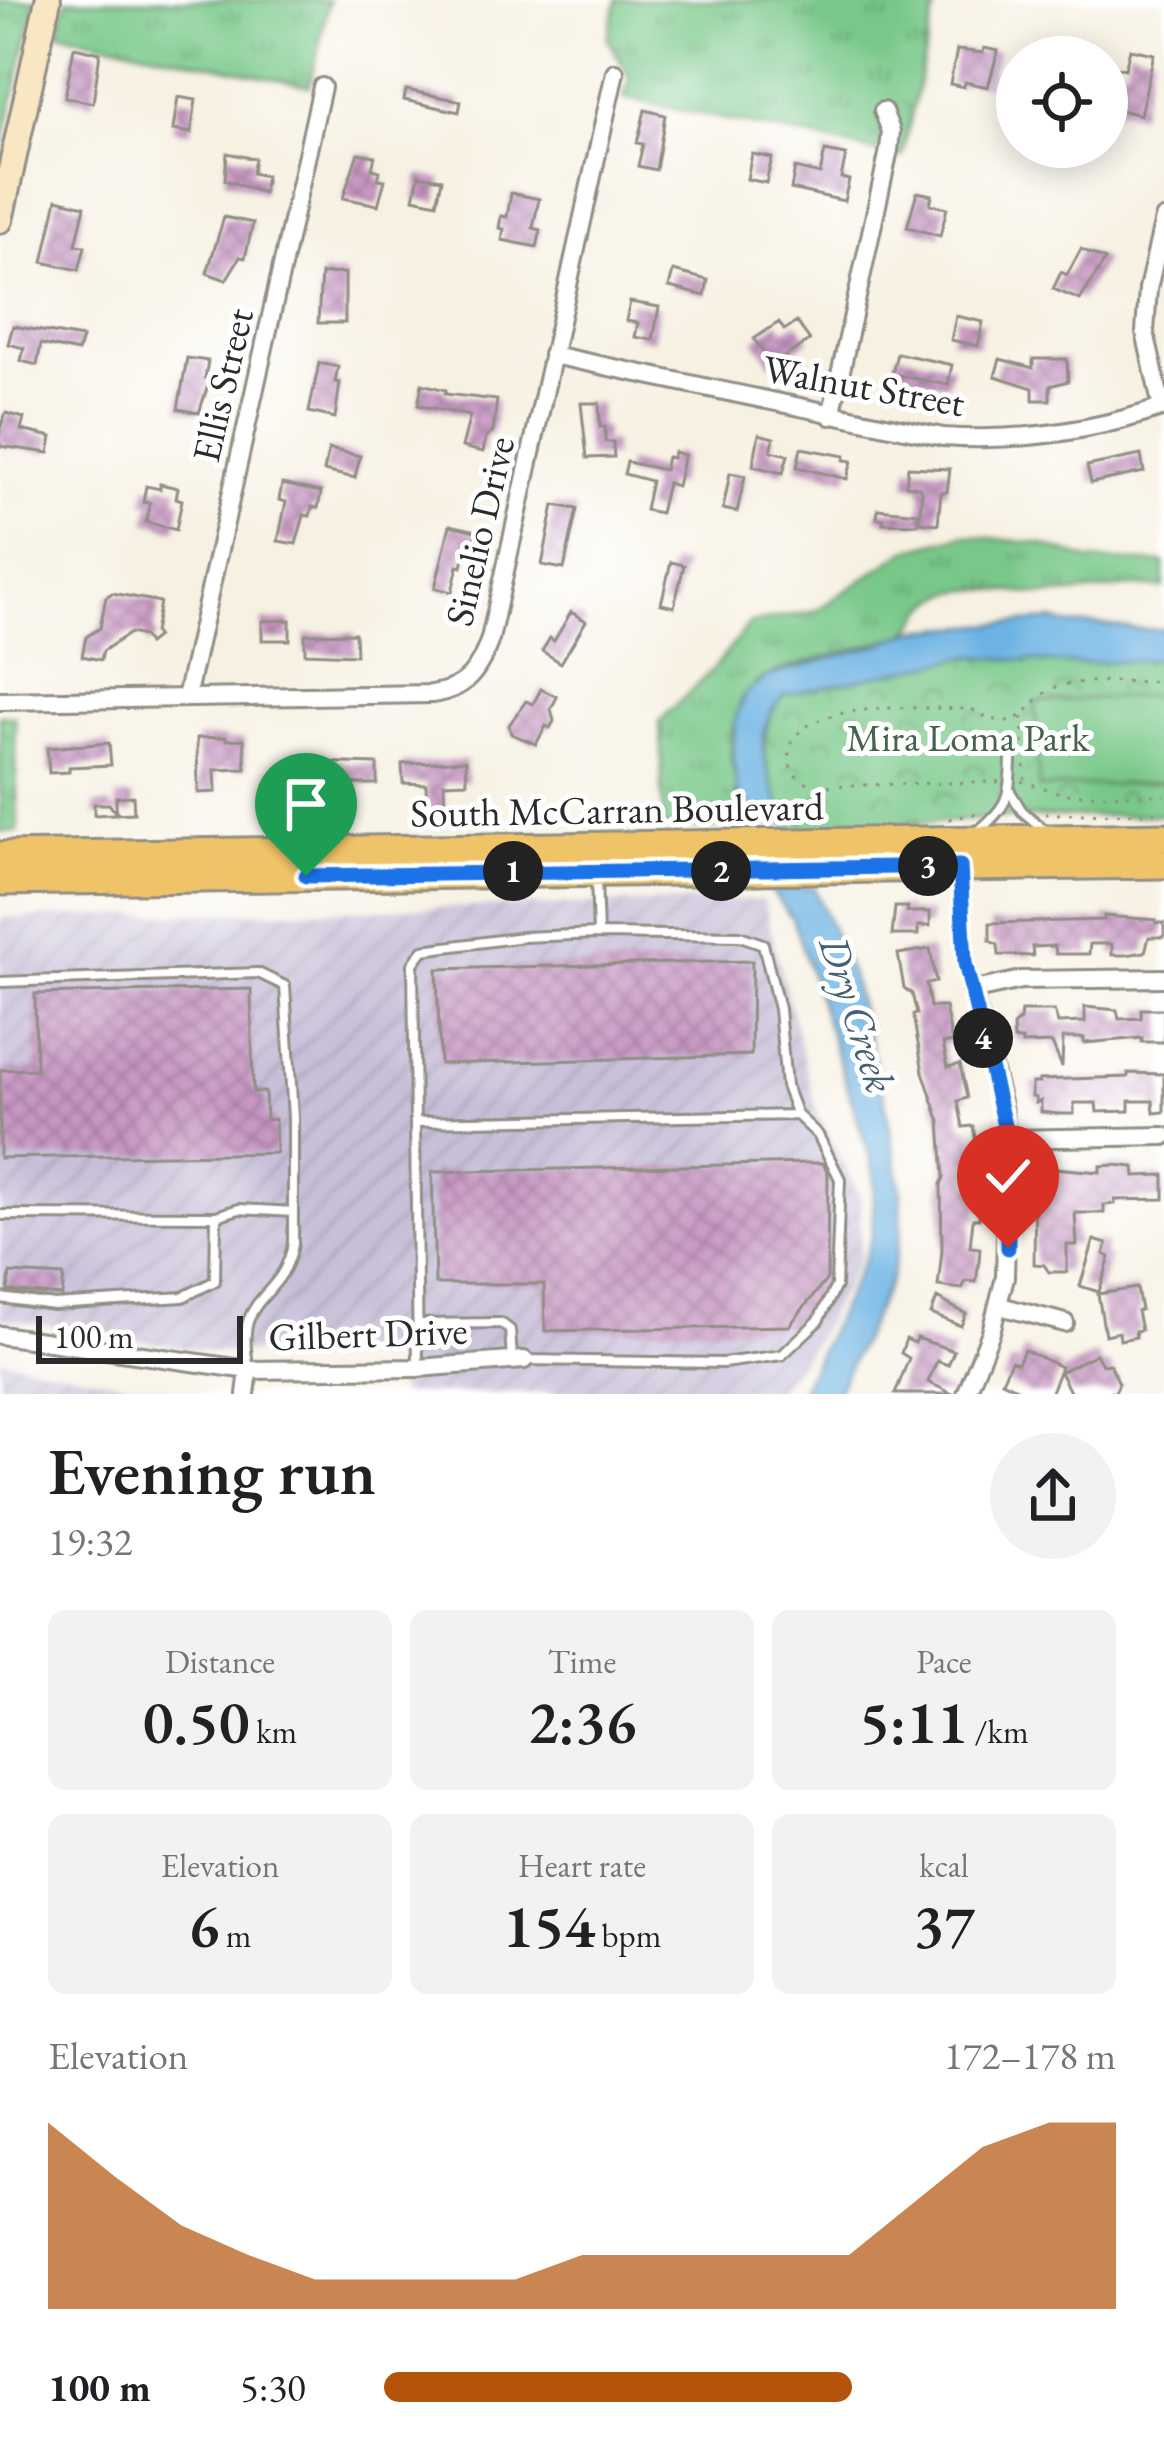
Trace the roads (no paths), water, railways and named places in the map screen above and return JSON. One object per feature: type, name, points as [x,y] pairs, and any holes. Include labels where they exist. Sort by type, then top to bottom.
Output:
[{"type":"main road","name":"South McCarran Boulevard","points":[[964,853],[1056,838],[1164,837]]},
{"type":"main road","name":"South McCarran Boulevard","points":[[9,869],[964,853],[1164,864]]},
{"type":"main road","name":"South McCarran Boulevard","points":[[9,869],[596,870],[758,859]]},
{"type":"street","points":[[0,220],[48,0]]},
{"type":"street","name":"Sinelio Drive","points":[[0,701],[432,694],[465,683],[490,639],[615,72]]},
{"type":"street","name":"Ellis Street","points":[[186,698],[322,87]]},
{"type":"street","points":[[831,416],[889,149],[892,131],[883,111]]},
{"type":"street","points":[[1163,408],[1145,320],[1164,219]]},
{"type":"street","name":"Walnut Street","points":[[552,356],[902,431],[986,440],[1071,433],[1163,408]]},
{"type":"street","points":[[964,853],[960,929],[1007,1138],[1008,1248],[1000,1306],[965,1394]]},
{"type":"street","points":[[971,991],[1021,980],[1164,978]]},
{"type":"street","points":[[1007,1138],[1164,1136]]},
{"type":"street","points":[[1000,1306],[1065,1323]]},
{"type":"street","name":"Gilbert Drive","points":[[0,1335],[249,1370],[418,1368],[518,1360]]},
{"type":"street","points":[[246,1394],[249,1370]]},
{"type":"lane","points":[[964,853],[1011,793],[1011,760]]},
{"type":"lane","points":[[1011,793],[1022,811],[1056,838]]},
{"type":"lane","points":[[596,870],[598,934]]},
{"type":"lane","points":[[418,1324],[501,1323],[510,1330],[518,1360],[723,1363],[782,1355],[818,1321],[836,1286],[840,1179],[818,1135],[797,1115],[786,1086],[778,1010],[763,944],[740,936],[598,934],[523,937],[423,950],[413,964],[418,1368]]},
{"type":"lane","points":[[0,982],[258,974],[285,986],[293,1118],[290,1264],[247,1313],[243,1340],[249,1370]]},
{"type":"lane","points":[[415,1122],[797,1115]]},
{"type":"lane","points":[[0,1215],[293,1212]]},
{"type":"lane","points":[[0,1298],[54,1305],[183,1297],[215,1281],[216,1216]]},
{"type":"water","points":[[1054,620],[1164,629],[1164,659],[1070,664],[970,656],[784,695],[765,727],[763,743],[784,823],[744,825],[738,815],[733,762],[736,717],[745,694],[769,676],[915,630]]},
{"type":"water","name":"Dry Creek","points":[[814,887],[852,977],[884,1096],[901,1189],[901,1231],[891,1278],[836,1394],[799,1394],[865,1257],[872,1235],[875,1181],[793,920],[770,889]]},
{"type":"park label","name":"Mira Loma Park","points":[[968,737]]}]
